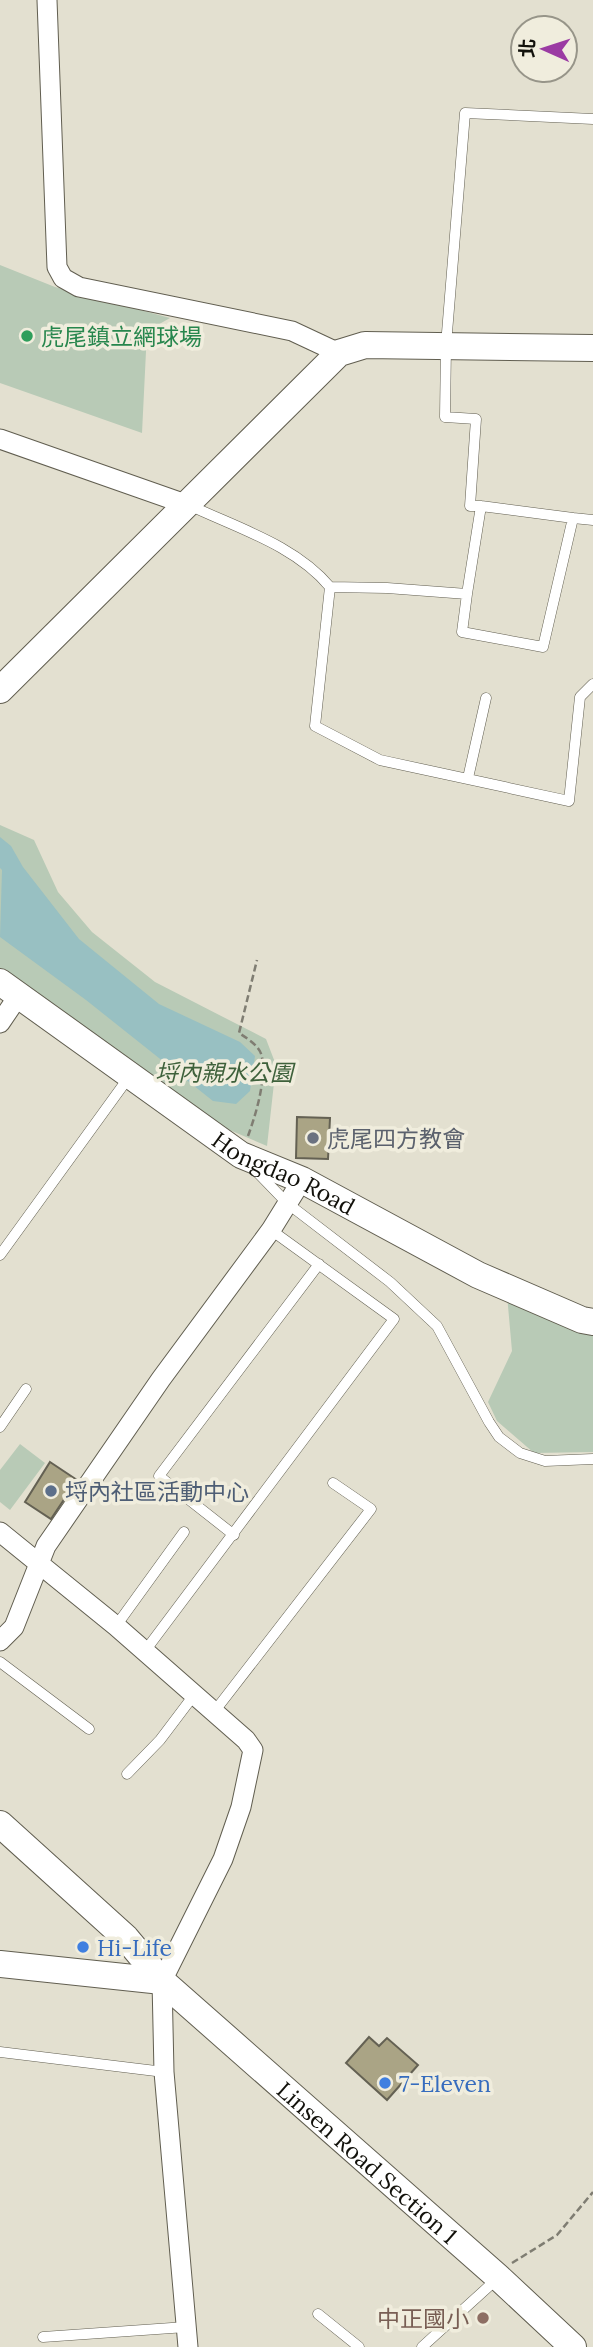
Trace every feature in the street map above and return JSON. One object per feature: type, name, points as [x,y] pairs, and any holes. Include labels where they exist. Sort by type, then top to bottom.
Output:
[{"type":"street","points":[[47,0],[57,267],[63,278],[79,287],[292,331],[339,354]]},
{"type":"street","points":[[0,690],[339,354],[365,345],[593,348]]},
{"type":"street","points":[[0,439],[188,505]]},
{"type":"street","points":[[0,1023],[9,989]]},
{"type":"street","name":"Hongdao Road","points":[[9,989],[241,1155],[302,1180],[478,1275],[582,1320],[593,1322]]},
{"type":"street","points":[[0,1641],[14,1627],[46,1546],[161,1379],[271,1230],[302,1180]]},
{"type":"street","points":[[0,1532],[116,1626],[246,1740],[253,1750],[241,1807],[223,1859],[162,1981],[164,2072],[188,2347]]},
{"type":"street","name":"Linsen Road Section 1","points":[[0,1824],[127,1938],[162,1981],[498,2277],[573,2347]]},
{"type":"street","points":[[0,1964],[162,1981]]},
{"type":"lane","points":[[593,119],[465,113],[446,345],[445,417],[477,419],[470,506],[593,520]]},
{"type":"lane","points":[[188,505],[292,552],[330,587],[316,726],[380,760],[569,801],[580,697],[593,684]]},
{"type":"lane","points":[[481,506],[462,632],[542,647],[573,518]]},
{"type":"lane","points":[[330,587],[467,594]]},
{"type":"lane","points":[[467,778],[486,698]]},
{"type":"lane","points":[[0,1255],[130,1076]]},
{"type":"lane","points":[[241,1155],[287,1203],[390,1282],[437,1326],[499,1437],[520,1452],[545,1461],[593,1459]]},
{"type":"lane","points":[[145,1651],[394,1319],[271,1230]]},
{"type":"lane","points":[[234,1535],[159,1476],[319,1264]]},
{"type":"lane","points":[[0,1427],[26,1389]]},
{"type":"lane","points":[[214,1712],[371,1509],[333,1483]]},
{"type":"lane","points":[[116,1626],[184,1532]]},
{"type":"lane","points":[[0,1662],[89,1729]]},
{"type":"lane","points":[[127,1774],[160,1740],[194,1695]]},
{"type":"lane","points":[[0,2052],[164,2072]]},
{"type":"lane","points":[[422,2347],[498,2277]]},
{"type":"lane","points":[[318,2314],[359,2347]]},
{"type":"lane","points":[[43,2337],[186,2327]]},
{"type":"path","points":[[241,1155],[260,1105],[262,1056],[253,1042],[239,1033],[257,960]]},
{"type":"path","points":[[498,2277],[517,2259],[557,2235],[593,2192]]},
{"type":"green space","points":[[0,265],[55,287],[170,318],[147,331],[142,433],[0,383]]},
{"type":"green space","name":"埒內親水公園","points":[[0,825],[34,840],[58,892],[92,932],[155,982],[266,1039],[276,1065],[267,1146],[206,1120],[0,969]]},
{"type":"green space","points":[[507,1295],[593,1330],[593,1452],[534,1453],[497,1421],[488,1402],[512,1351]]},
{"type":"green space","points":[[20,1444],[45,1463],[10,1510],[0,1502],[0,1470]]},
{"type":"water","points":[[0,837],[11,846],[23,867],[79,939],[159,1004],[240,1042],[255,1056],[250,1091],[236,1104],[213,1101],[86,1000],[0,937]]},
{"type":"building","name":"虎尾四方教會","points":[[297,1117],[330,1118],[328,1159],[296,1158]]},
{"type":"building","name":"埒內社區活動中心","points":[[50,1462],[77,1480],[51,1519],[25,1502]]},
{"type":"building","name":"7-Eleven","points":[[369,2037],[379,2046],[387,2038],[418,2065],[387,2100],[346,2063]]},
{"type":"place","name":"虎尾鎮立網球場","points":[[27,336]]},
{"type":"place","name":"虎尾四方教會","points":[[313,1138]]},
{"type":"place","name":"埒內社區活動中心","points":[[51,1491]]},
{"type":"place","name":"Hi-Life","points":[[83,1947]]},
{"type":"place","name":"7-Eleven","points":[[385,2083]]},
{"type":"place","name":"中正國小","points":[[483,2318]]}]
